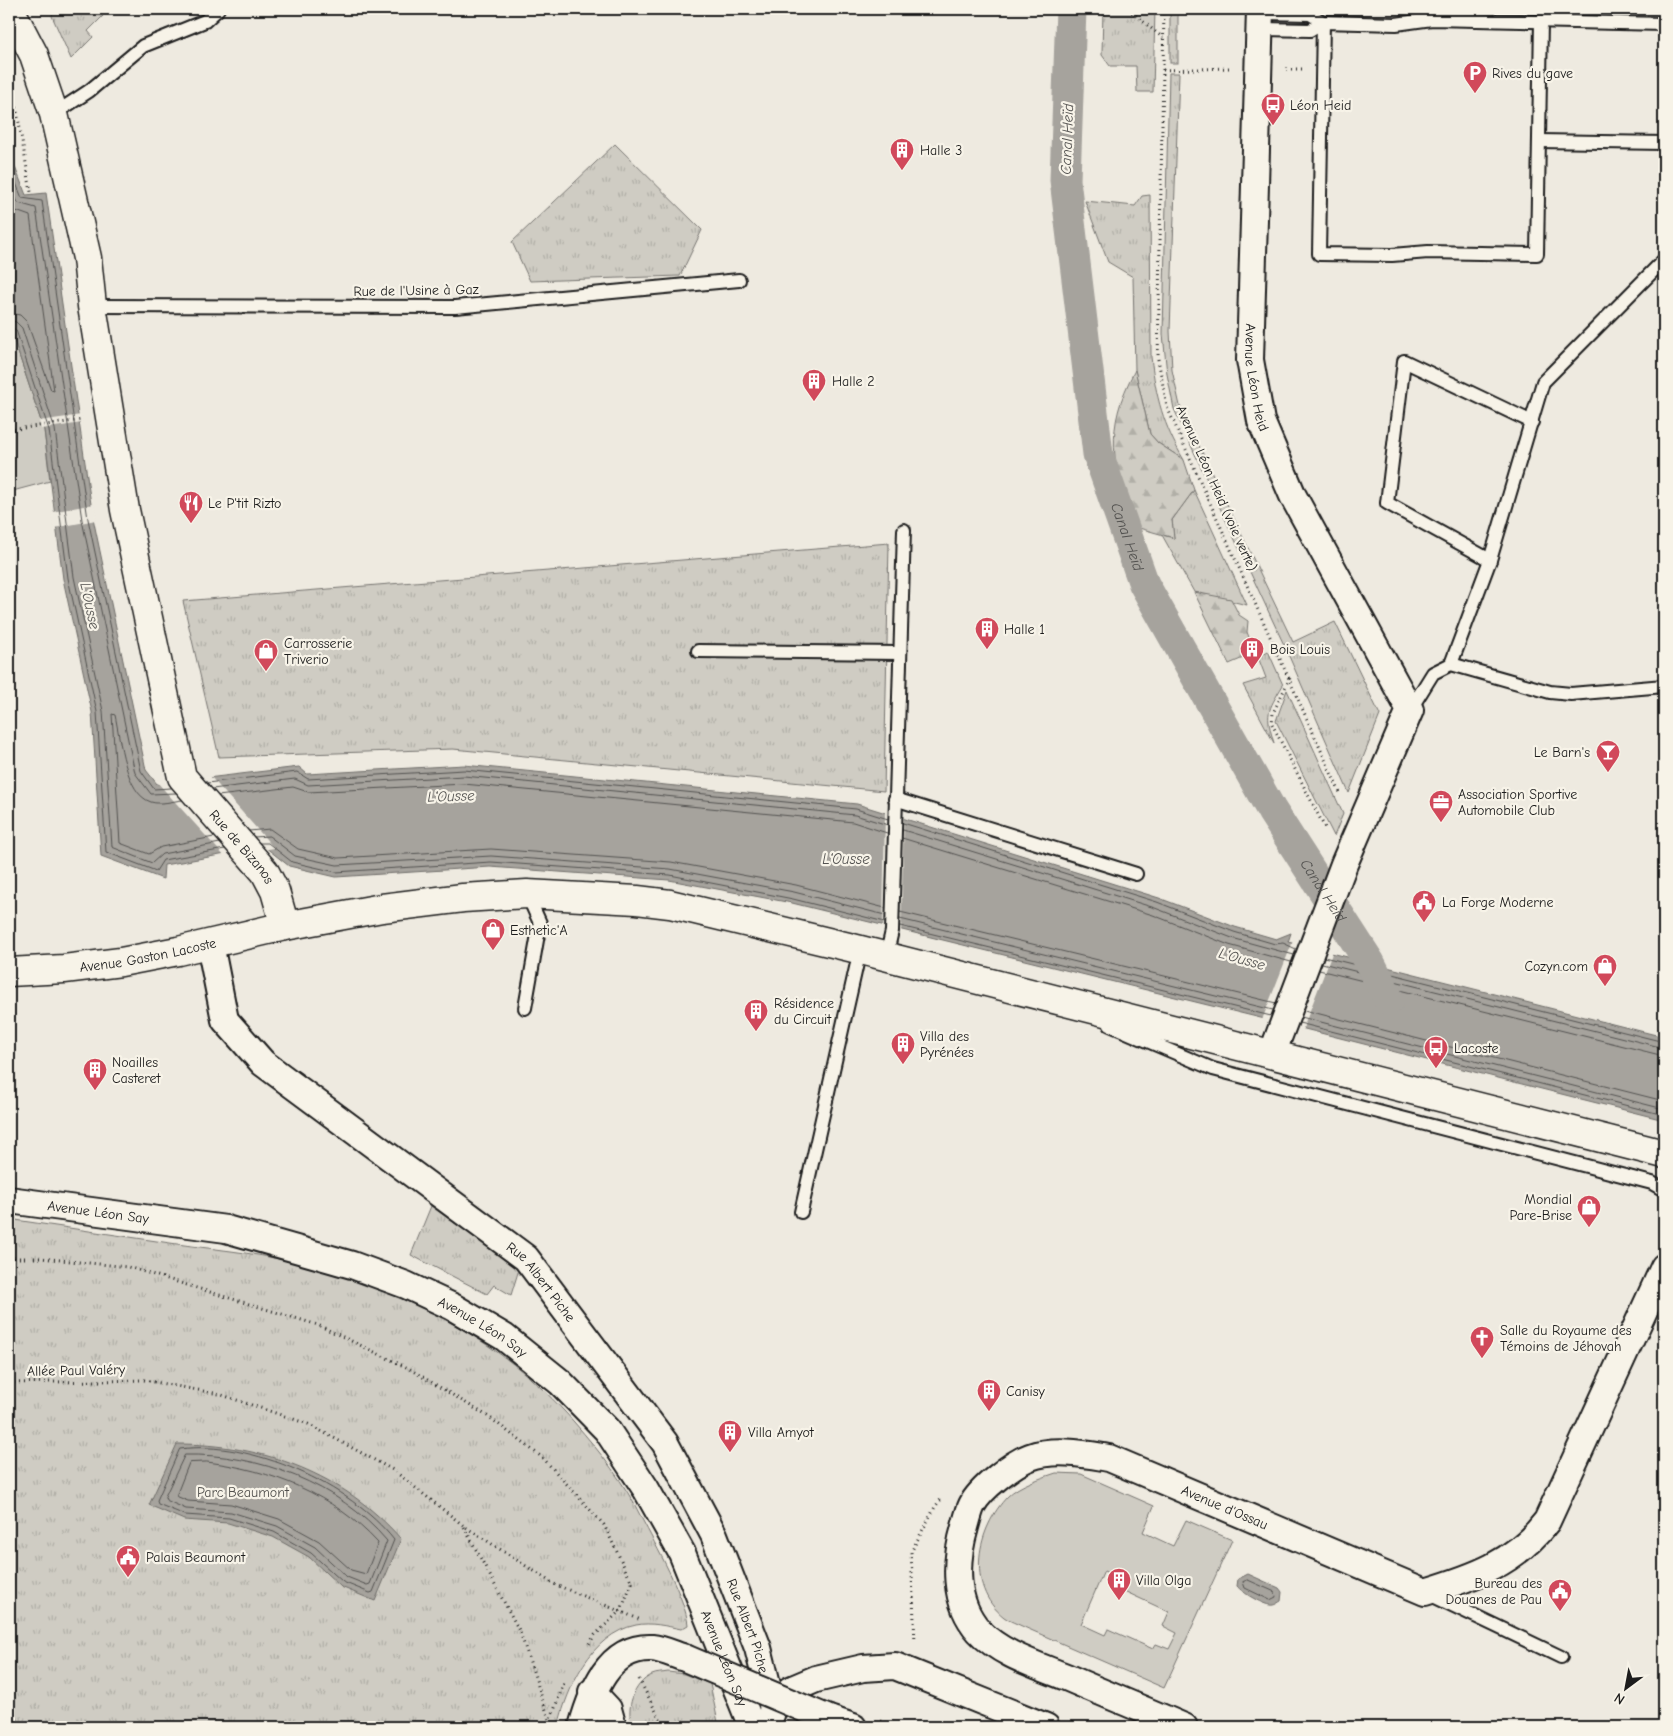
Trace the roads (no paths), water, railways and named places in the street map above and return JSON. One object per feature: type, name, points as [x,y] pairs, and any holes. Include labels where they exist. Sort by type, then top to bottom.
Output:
[{"type":"main road","points":[[10,9],[34,55],[54,114],[86,258],[92,306]]},
{"type":"main road","name":"Rue de Bizanos","points":[[92,306],[125,510],[182,777],[265,872],[275,891],[284,926]]},
{"type":"main road","name":"Avenue Gaston Lacoste","points":[[9,972],[64,969],[121,962],[210,944],[284,926],[391,907],[463,898],[527,894],[602,897],[670,904],[879,946],[1041,996],[1664,1154]]},
{"type":"street","name":"Avenue Léon Heid","points":[[1260,17],[1250,360],[1261,421],[1293,496],[1410,710]]},
{"type":"street","points":[[1272,1054],[1343,867],[1410,710]]},
{"type":"street","name":"Rue Albert Piche","points":[[210,944],[225,1020],[263,1063],[526,1258],[665,1443],[714,1535],[758,1648],[770,1718]]},
{"type":"street","name":"Avenue Léon Say","points":[[9,1200],[226,1229],[352,1265],[406,1285],[453,1307],[504,1337],[560,1382],[607,1430],[646,1489],[682,1553],[752,1727]]},
{"type":"street","points":[[1425,1592],[1489,1570],[1525,1546],[1547,1521],[1664,1267]]},
{"type":"street","name":"Avenue d'Ossau","points":[[1184,1727],[1010,1652],[984,1635],[972,1621],[961,1595],[957,1575],[957,1565],[964,1532],[972,1504],[1014,1465],[1031,1457],[1049,1454],[1068,1453],[1109,1458],[1425,1592]]},
{"type":"street","points":[[582,1727],[592,1692],[620,1656],[634,1649],[655,1648],[685,1658],[841,1723]]},
{"type":"street","points":[[770,1718],[790,1690],[816,1679],[863,1668],[895,1666],[1046,1727]]},
{"type":"street","points":[[592,1692],[608,1709],[613,1727]]},
{"type":"lane","points":[[54,114],[89,91],[143,46],[205,21],[218,9]]},
{"type":"lane","points":[[1260,17],[1310,30],[1323,22],[1396,24],[1432,19],[1664,24]]},
{"type":"lane","points":[[1323,22],[1319,254],[1392,256],[1428,252],[1537,254],[1541,21]]},
{"type":"lane","points":[[1539,141],[1664,143]]},
{"type":"lane","points":[[1451,664],[1490,560],[1543,382],[1664,260]]},
{"type":"lane","name":"Rue de l'Usine à Gaz","points":[[92,306],[456,307],[739,280]]},
{"type":"lane","points":[[1490,560],[1387,503],[1404,361],[1532,422]]},
{"type":"lane","points":[[800,1212],[879,946],[895,804],[904,530]]},
{"type":"lane","points":[[698,651],[900,653]]},
{"type":"lane","points":[[1410,710],[1433,673],[1451,664],[1550,692],[1571,694],[1664,686]]},
{"type":"lane","points":[[895,804],[1136,874]]},
{"type":"lane","points":[[525,1008],[540,923],[527,894]]},
{"type":"lane","points":[[1041,996],[1213,1068],[1652,1184],[1664,1190]]},
{"type":"lane","points":[[1425,1592],[1561,1657]]},
{"type":"water","name":"L'Ousse","points":[[9,152],[26,195],[46,193],[93,518],[146,770],[157,784],[299,767],[307,774],[464,765],[857,804],[1159,898],[1235,927],[1276,939],[1291,933],[1288,942],[1664,1037],[1664,1120],[1273,1021],[792,903],[669,880],[490,867],[336,877],[289,866],[265,847],[164,865],[163,879],[101,856],[92,712],[63,579],[44,430],[9,325]]},
{"type":"water","points":[[177,1444],[209,1445],[270,1457],[299,1467],[327,1480],[353,1496],[378,1516],[401,1539],[375,1601],[341,1587],[309,1557],[273,1537],[228,1523],[184,1520],[149,1505]]},
{"type":"water","points":[[1248,1574],[1279,1588],[1282,1592],[1281,1601],[1274,1605],[1265,1604],[1239,1589],[1237,1586],[1238,1579]]},
{"type":"waterway","name":"Canal Heïd","points":[[1071,9],[1065,180],[1098,454],[1144,584],[1272,811],[1370,963],[1389,1000]]},
{"type":"place","name":"Rives du gave","points":[[1475,94]]},
{"type":"place","name":"Léon Heid","points":[[1273,126]]},
{"type":"place","name":"Halle 3","points":[[902,171]]},
{"type":"place","name":"Halle 2","points":[[814,402]]},
{"type":"place","name":"Le P'tit Rizto","points":[[191,524]]},
{"type":"place","name":"Halle 1","points":[[987,650]]},
{"type":"place","name":"Bois Louis","points":[[1252,670]]},
{"type":"place","name":"Carrosserie Triverio","points":[[266,672]]},
{"type":"place","name":"Le Barn's","points":[[1608,773]]},
{"type":"place","name":"Association Sportive Automobile Club","points":[[1441,823]]},
{"type":"place","name":"La Forge Moderne","points":[[1424,923]]},
{"type":"place","name":"Esthetic'A","points":[[493,951]]},
{"type":"place","name":"Cozyn.com","points":[[1605,987]]},
{"type":"place","name":"Résidence du Circuit","points":[[756,1032]]},
{"type":"place","name":"Villa des Pyrénées","points":[[903,1065]]},
{"type":"place","name":"Lacoste","points":[[1436,1069]]},
{"type":"place","name":"Noailles Casteret","points":[[95,1091]]},
{"type":"place","name":"Mondial Pare-Brise","points":[[1589,1228]]},
{"type":"place","name":"Salle du Royaume des Témoins de Jéhovah","points":[[1482,1359]]},
{"type":"place","name":"Canisy","points":[[989,1412]]},
{"type":"place","name":"Villa Amyot","points":[[730,1453]]},
{"type":"place","name":"Palais Beaumont","points":[[128,1578]]},
{"type":"place","name":"Villa Olga","points":[[1119,1601]]},
{"type":"place","name":"Bureau des Douanes de Pau","points":[[1560,1612]]},
{"type":"park label","name":"Parc Beaumont","points":[[243,1492]]}]
